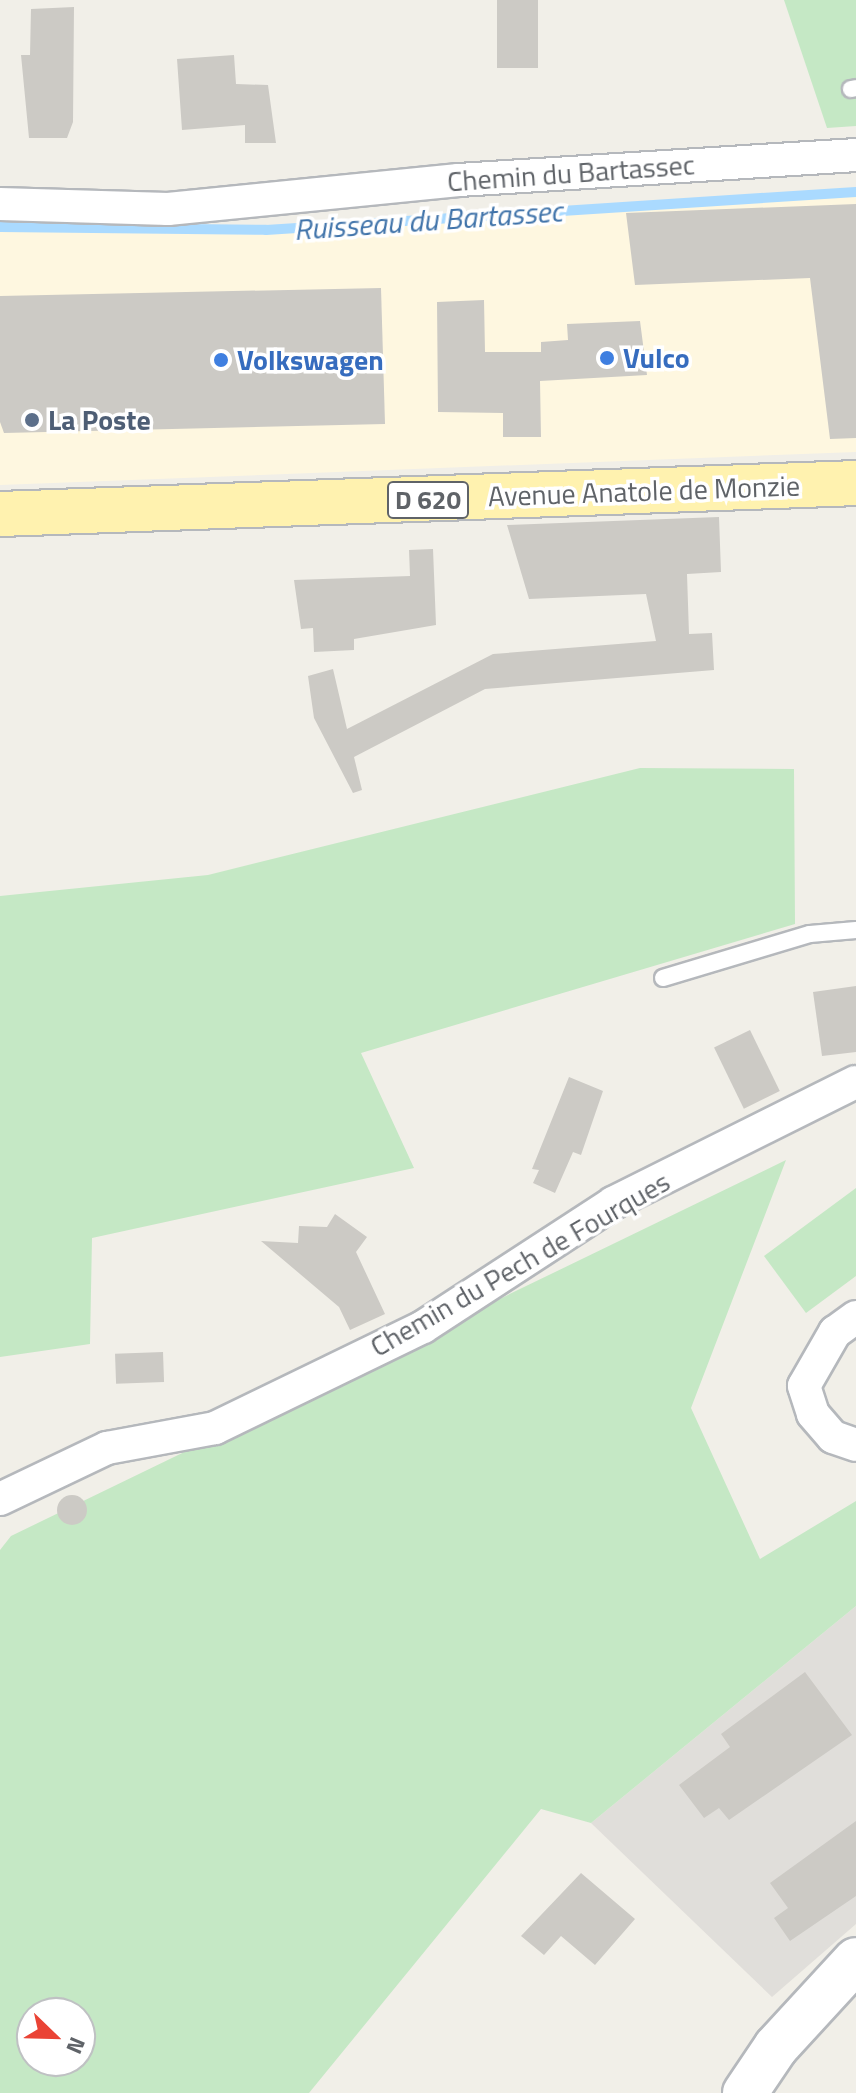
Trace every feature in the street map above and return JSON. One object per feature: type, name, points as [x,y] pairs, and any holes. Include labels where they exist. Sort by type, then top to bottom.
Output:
[{"type":"main road","name":"Avenue Anatole de Monzie","points":[[0,514],[856,483]]},
{"type":"street","name":"Chemin du Bartassec","points":[[0,204],[168,209],[459,180],[856,155]]},
{"type":"street","name":"Chemin du Pech de Fourques","points":[[0,1499],[107,1448],[215,1428],[423,1327],[613,1203],[856,1082]]},
{"type":"street","points":[[856,1317],[835,1332],[804,1386],[813,1414],[833,1437],[856,1445]]},
{"type":"street","points":[[745,2093],[776,2047],[856,1960]]},
{"type":"lane","points":[[663,978],[810,934],[856,930]]},
{"type":"shaded area","points":[[856,192],[856,452],[0,485],[0,227],[266,230]]},
{"type":"shaded area","points":[[856,1606],[856,1924],[772,1997],[591,1823]]},
{"type":"green space","points":[[784,0],[856,0],[856,126],[827,128]]},
{"type":"green space","points":[[640,768],[794,769],[795,924],[361,1053],[414,1168],[92,1238],[90,1344],[0,1357],[0,896],[208,875]]},
{"type":"green space","points":[[786,1160],[691,1408],[760,1559],[856,1501],[856,1606],[591,1823],[541,1809],[309,2093],[0,2093],[0,1550],[11,1536]]},
{"type":"green space","points":[[856,1188],[856,1276],[806,1313],[764,1256]]},
{"type":"building","points":[[497,0],[538,0],[538,68],[497,68]]},
{"type":"building","points":[[74,7],[73,122],[67,138],[29,138],[21,55],[30,55],[31,9]]},
{"type":"building","points":[[234,55],[236,84],[268,85],[276,143],[245,143],[245,125],[182,130],[177,59]]},
{"type":"building","points":[[856,204],[856,438],[830,439],[810,278],[635,285],[626,213]]},
{"type":"building","points":[[381,288],[385,424],[4,433],[0,422],[0,296]]},
{"type":"building","points":[[484,300],[485,352],[541,352],[541,342],[568,340],[567,324],[640,321],[647,375],[540,381],[541,437],[503,437],[503,413],[438,412],[437,302]]},
{"type":"building","points":[[719,517],[721,572],[687,574],[689,634],[712,633],[714,670],[485,689],[354,757],[362,790],[353,793],[314,718],[308,676],[333,669],[347,729],[493,654],[656,641],[646,594],[529,599],[507,525]]},
{"type":"building","points":[[433,549],[436,625],[354,639],[354,650],[314,652],[313,628],[301,629],[294,580],[410,576],[409,550]]},
{"type":"building","points":[[856,986],[856,1052],[822,1056],[813,992]]},
{"type":"building","points":[[750,1030],[780,1091],[744,1109],[714,1048]]},
{"type":"building","points":[[569,1077],[603,1091],[581,1155],[573,1152],[555,1193],[533,1183],[539,1170],[532,1169]]},
{"type":"building","points":[[335,1214],[367,1237],[356,1252],[385,1314],[350,1330],[339,1307],[261,1241],[298,1243],[299,1226],[327,1227]]},
{"type":"building","points":[[163,1352],[164,1382],[116,1384],[115,1354]]},
{"type":"building","points":[[72,1495],[83,1499],[87,1510],[83,1521],[72,1525],[61,1521],[57,1510],[61,1499]]},
{"type":"building","points":[[805,1672],[852,1735],[729,1820],[719,1808],[704,1818],[679,1785],[730,1747],[721,1734]]},
{"type":"building","points":[[856,1821],[856,1896],[790,1941],[774,1918],[788,1908],[770,1883]]},
{"type":"building","points":[[581,1873],[635,1919],[595,1965],[561,1936],[544,1955],[521,1936]]},
{"type":"waterway","name":"Ruisseau du Bartassec","points":[[0,227],[266,230],[856,192]]},
{"type":"place","name":"Vulco","points":[[607,358]]},
{"type":"place","name":"Volkswagen","points":[[221,360]]},
{"type":"place","name":"La Poste","points":[[32,420]]}]
